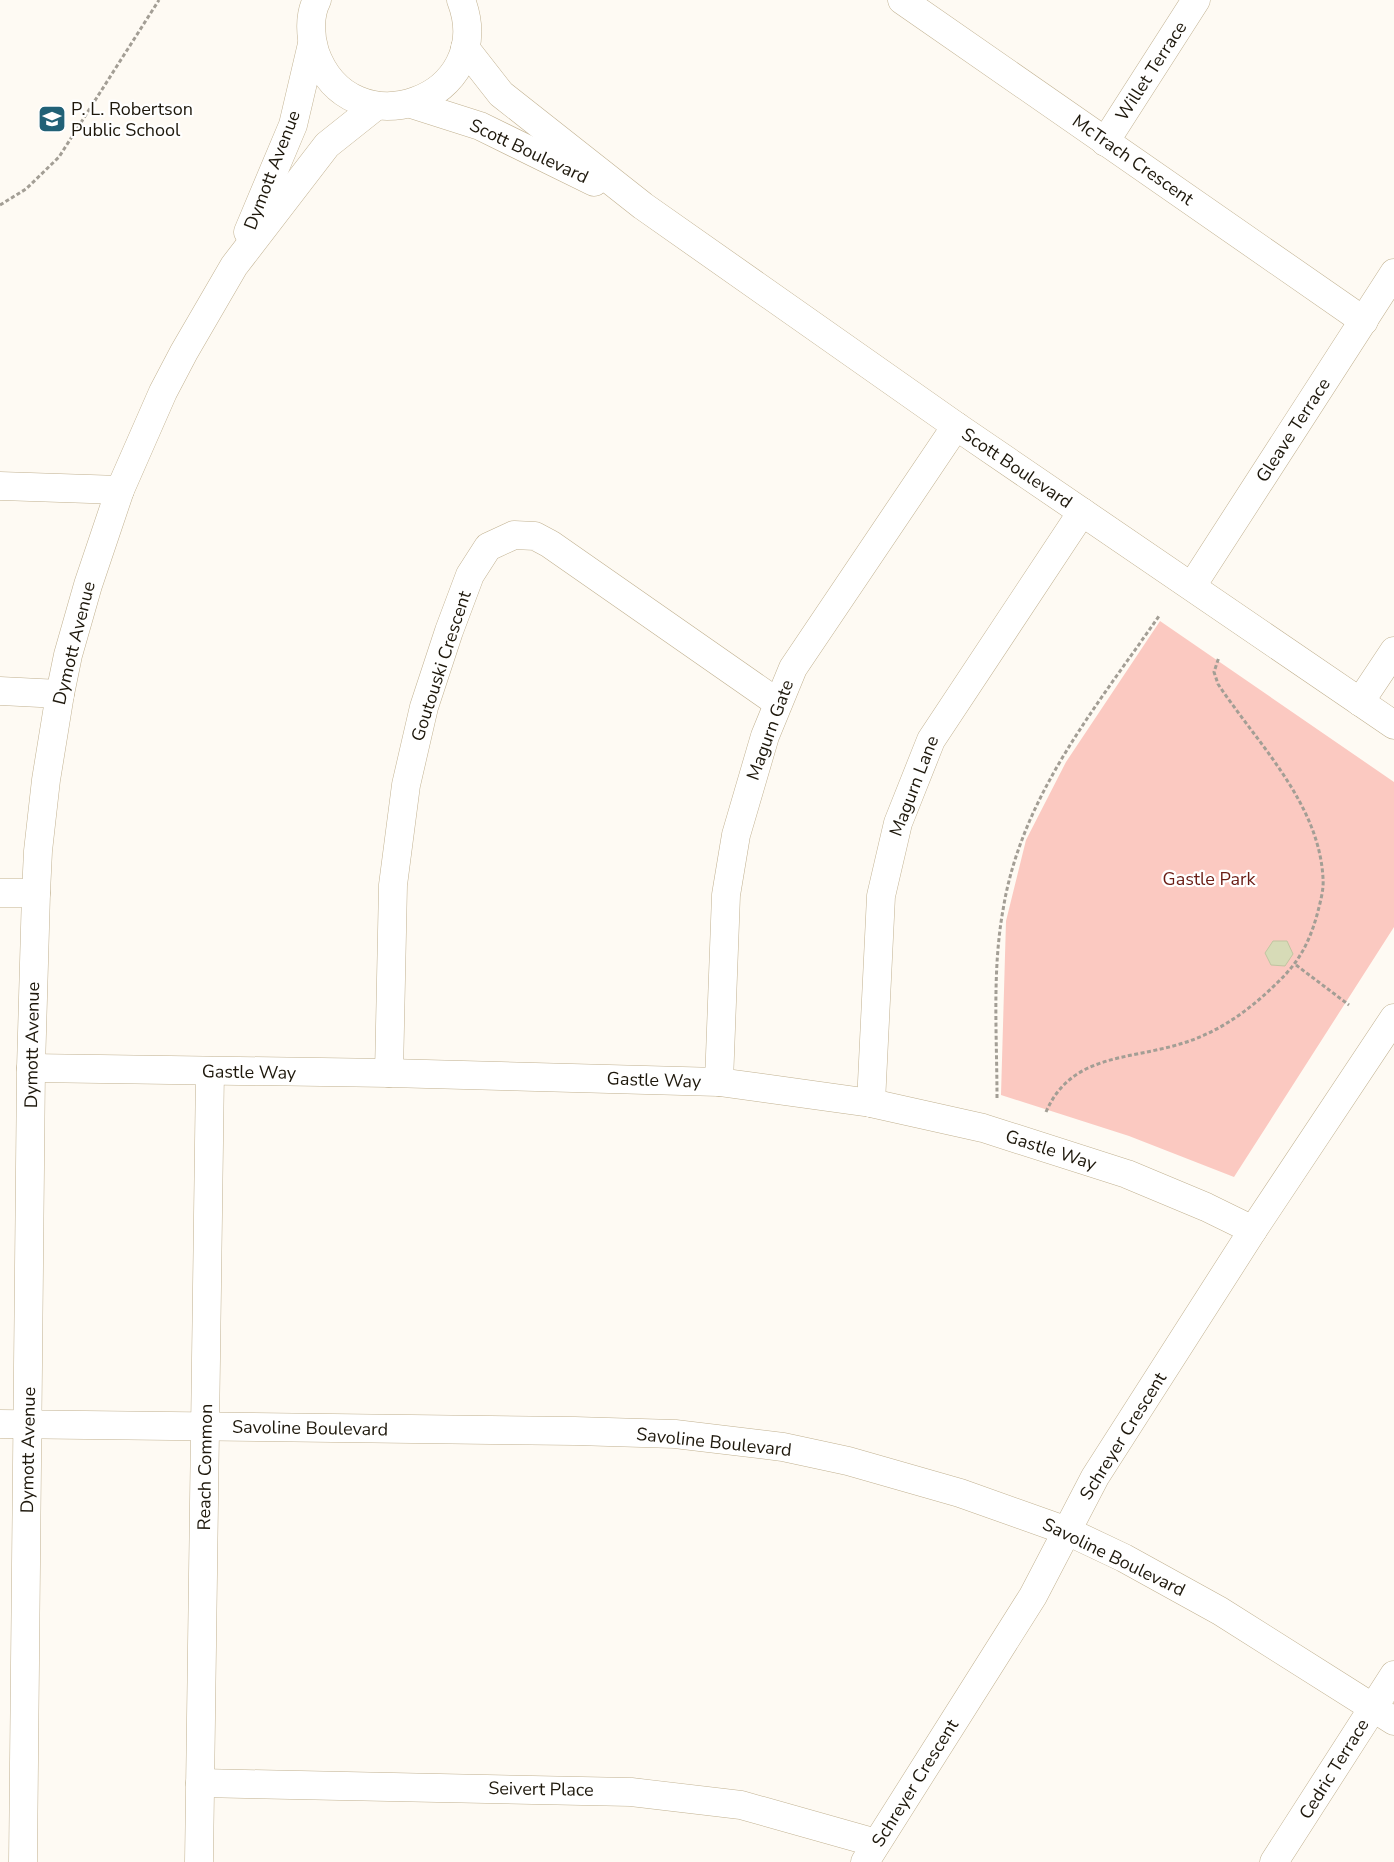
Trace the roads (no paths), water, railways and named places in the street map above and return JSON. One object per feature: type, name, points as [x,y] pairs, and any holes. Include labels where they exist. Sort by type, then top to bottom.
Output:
[{"type":"street","name":"McTrach Crescent","points":[[902,0],[1364,321]]},
{"type":"street","name":"Willet Terrace","points":[[1105,142],[1196,0]]},
{"type":"street","points":[[314,2],[311,24],[312,44],[320,66],[334,85],[353,99],[376,106],[394,107],[411,104],[430,96],[445,83],[458,67],[465,48],[467,30],[465,4]]},
{"type":"street","name":"Dymott Avenue","points":[[234,266],[293,125],[312,44]]},
{"type":"street","name":"Scott Boulevard","points":[[465,48],[501,94],[643,206],[956,426],[1394,725]]},
{"type":"street","name":"Scott Boulevard","points":[[411,104],[480,126],[643,206]]},
{"type":"street","name":"Dymott Avenue","points":[[23,1862],[29,1424],[31,1068],[36,893],[38,851],[46,780],[60,694],[68,655],[88,585],[120,490],[163,392],[184,352],[234,266],[327,145],[376,106]]},
{"type":"street","name":"Gleave Terrace","points":[[1192,586],[1394,273]]},
{"type":"street","name":"Magurn Gate","points":[[719,1082],[726,895],[736,835],[748,790],[778,703],[793,668],[956,426]]},
{"type":"street","points":[[0,486],[120,490]]},
{"type":"street","name":"Magurn Lane","points":[[871,1103],[881,896],[898,822],[919,764],[946,714],[1082,512]]},
{"type":"street","name":"Goutouski Crescent","points":[[389,1073],[393,884],[406,785],[424,707],[449,630],[470,575],[488,547],[514,534],[535,536],[550,544],[778,703]]},
{"type":"street","points":[[1360,702],[1394,651]]},
{"type":"street","points":[[0,691],[60,694]]},
{"type":"street","points":[[0,893],[36,893]]},
{"type":"street","name":"Schreyer Crescent","points":[[871,1853],[1033,1596],[1095,1477],[1253,1230],[1394,1018]]},
{"type":"street","name":"Gastle Way","points":[[31,1068],[389,1073],[719,1082],[871,1103],[983,1128],[1127,1174],[1206,1207],[1253,1230]]},
{"type":"street","name":"Reach Common","points":[[199,1862],[210,1071]]},
{"type":"street","name":"Savoline Boulevard","points":[[0,1424],[575,1431],[675,1434],[783,1447],[848,1461],[960,1493],[1067,1531],[1124,1558],[1220,1611],[1383,1714]]},
{"type":"street","name":"Cedric Terrace","points":[[1274,1862],[1383,1714],[1394,1675]]},
{"type":"street","name":"Seivert Place","points":[[200,1783],[631,1792],[741,1805],[871,1853]]},
{"type":"place","name":"P. L. Robertson Public School","points":[[52,119]]},
{"type":"park label","name":"Gastle Park","points":[[1209,879]]}]
